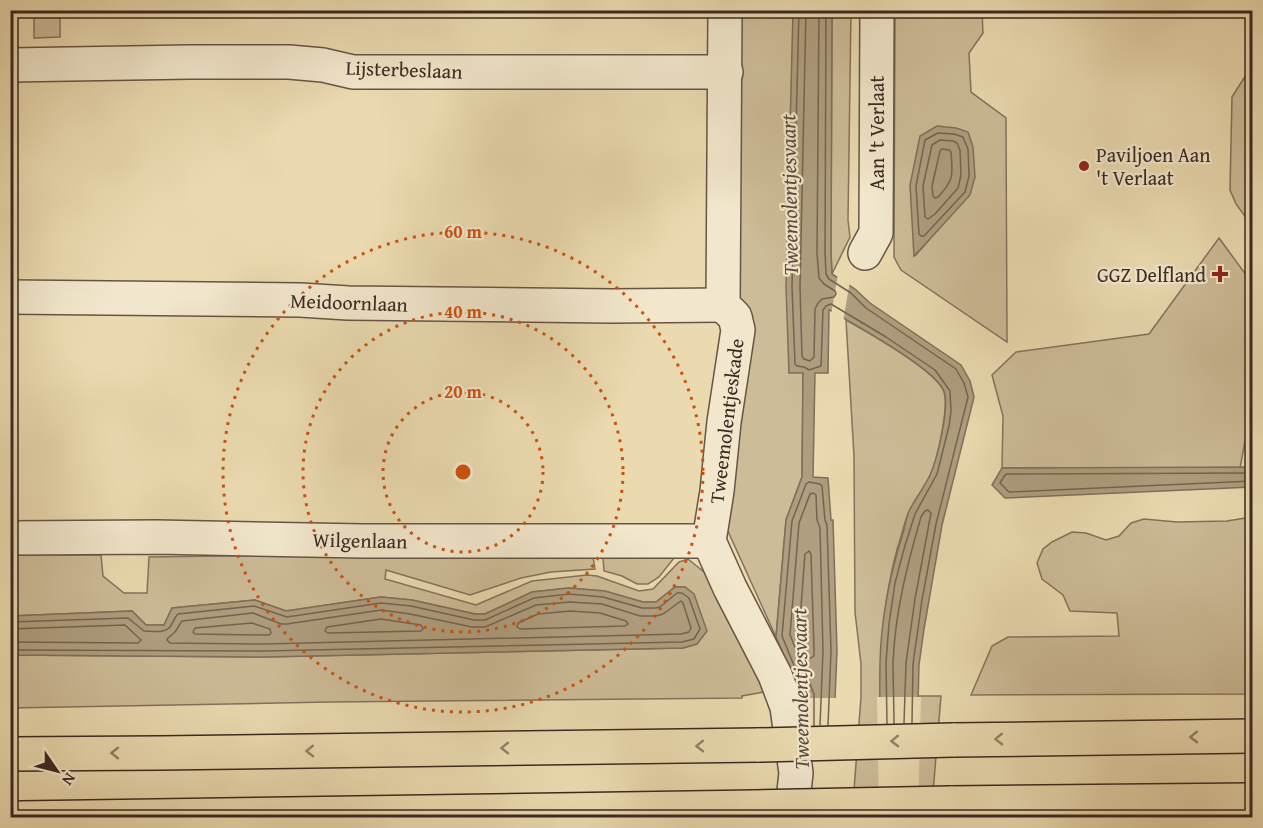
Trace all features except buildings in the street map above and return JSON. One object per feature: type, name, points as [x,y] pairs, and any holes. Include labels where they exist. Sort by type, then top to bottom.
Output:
[{"type":"highway","points":[[10,754],[759,745],[1252,736]]},
{"type":"highway","points":[[21,818],[1252,800]]},
{"type":"street","points":[[723,304],[725,10]]},
{"type":"street","name":"Aan 't Verlaat","points":[[865,253],[876,233],[877,10]]},
{"type":"street","name":"Lijsterbeslaan","points":[[10,65],[289,62],[323,65],[353,72],[726,72]]},
{"type":"street","name":"Meidoornlaan","points":[[10,297],[612,306],[723,304]]},
{"type":"street","name":"Tweemolentjeskade","points":[[709,541],[738,330],[735,317],[723,304]]},
{"type":"street","name":"Wilgenlaan","points":[[10,538],[709,541]]},
{"type":"street","points":[[709,541],[727,583],[775,675],[787,707],[796,773],[790,818]]},
{"type":"shaded area","points":[[34,11],[60,11],[60,37],[34,38]]},
{"type":"shaded area","points":[[737,11],[793,11],[789,372],[803,372],[802,477],[786,520],[776,637],[722,518]]},
{"type":"shaded area","points":[[832,11],[851,11],[848,220],[850,237],[832,274],[831,253]]},
{"type":"shaded area","points":[[895,11],[982,11],[983,33],[969,53],[971,92],[1006,118],[1007,342],[901,270],[894,257]],"holes":[[[968,132],[929,240],[915,256]]]},
{"type":"shaded area","points":[[1248,11],[1252,11],[1252,226],[1236,204],[1230,190],[1232,97],[1246,75]]},
{"type":"shaded area","points":[[1219,238],[1252,283],[1252,404],[1240,468],[1002,468],[1003,416],[992,375],[1016,352],[1149,334]]},
{"type":"shaded area","points":[[846,320],[916,363],[939,384],[944,392],[945,400],[944,422],[936,459],[930,476],[911,507],[906,520],[890,579],[880,681],[882,817],[852,817],[861,697],[861,664],[855,612],[854,456]]},
{"type":"shaded area","points":[[1252,517],[1252,694],[971,695],[992,646],[1008,637],[1119,636],[1117,613],[1070,611],[1063,595],[1042,579],[1037,563],[1043,549],[1052,542],[1072,532],[1086,533],[1106,540],[1119,536],[1131,523],[1144,519],[1177,522],[1227,521]]},
{"type":"shaded area","points":[[352,554],[593,557],[595,569],[551,572],[521,578],[470,595],[386,570],[385,579],[476,605],[532,581],[587,575],[597,576],[639,591],[653,589],[679,562],[688,559],[704,572],[735,627],[764,692],[742,696],[742,698],[11,708],[11,655],[264,657],[683,648],[697,644],[694,595],[685,587],[675,587],[656,602],[643,602],[604,591],[569,588],[532,592],[485,614],[475,614],[412,600],[381,597],[286,611],[255,600],[172,608],[164,625],[146,625],[132,611],[11,616],[10,555],[101,555],[103,576],[124,593],[147,593],[149,557]]},
{"type":"shaded area","points":[[603,558],[674,558],[659,577],[648,584],[637,584],[622,576],[604,571]]},
{"type":"shaded area","points":[[918,696],[941,696],[931,817],[915,818]]},
{"type":"water","name":"Tweemolentjesvaart","points":[[793,11],[832,11],[832,274],[961,365],[970,381],[974,397],[942,525],[924,629],[919,665],[915,817],[882,817],[881,646],[887,597],[909,511],[928,480],[936,458],[944,421],[944,391],[937,381],[910,359],[830,310],[828,373],[815,373],[813,477],[828,478],[831,520],[833,520],[837,651],[830,817],[801,697],[776,637],[786,520],[802,477],[803,373],[789,373],[786,287]]},
{"type":"water","points":[[937,126],[968,132],[973,147],[975,177],[970,195],[914,256],[910,185],[920,136]]},
{"type":"water","points":[[1252,467],[1252,487],[1005,498],[992,485],[1002,468]]},
{"type":"water","points":[[675,587],[685,587],[694,594],[707,631],[697,644],[683,648],[264,657],[11,655],[11,616],[132,611],[146,625],[164,625],[172,608],[255,600],[286,611],[381,597],[412,600],[475,614],[485,614],[532,592],[569,588],[605,591],[643,602],[656,602]]},
{"type":"pier","points":[[838,274],[850,281],[843,322],[831,315]]},
{"type":"pier","points":[[877,697],[921,697],[918,818],[879,818]]},
{"type":"pier","points":[[798,698],[838,698],[833,818],[796,818]]},
{"type":"place","name":"Paviljoen Aan 't Verlaat","points":[[1084,166]]},
{"type":"place","name":"GGZ Delfland","points":[[1220,274]]}]
